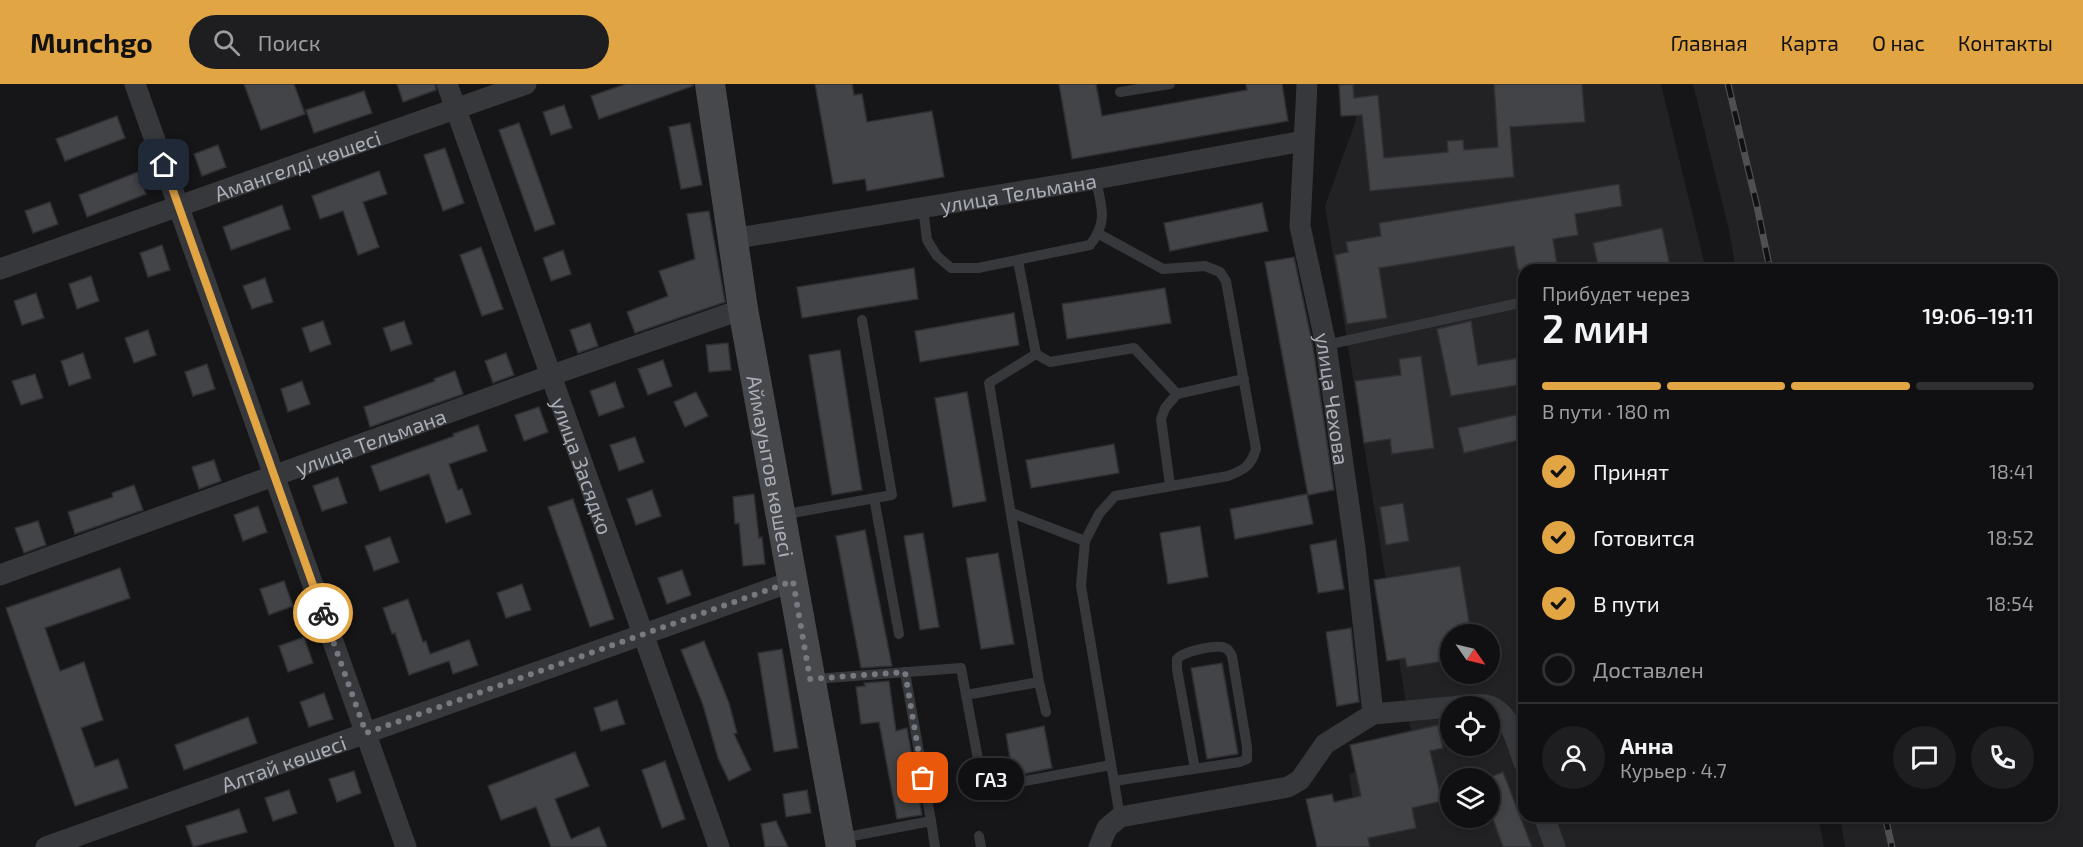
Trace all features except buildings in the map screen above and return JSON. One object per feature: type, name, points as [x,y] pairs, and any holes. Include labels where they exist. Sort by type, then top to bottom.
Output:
[{"type":"street","points":[[135,84],[406,847]]},
{"type":"street","name":"улица Засядко","points":[[447,84],[719,847]]},
{"type":"street","name":"Амангелді көшесі","points":[[0,269],[526,84]]},
{"type":"street","name":"Аймауытов көшесі","points":[[710,84],[743,309],[840,843]]},
{"type":"street","name":"улица Чехова","points":[[1307,84],[1300,226],[1326,345],[1355,548],[1373,714]]},
{"type":"street","name":"улица Тельмана","points":[[732,239],[1096,179],[1303,141]]},
{"type":"street","name":"улица Тельмана","points":[[0,575],[552,375],[743,309]]},
{"type":"street","name":"Алтай көшесі","points":[[46,847],[793,581]]},
{"type":"street","points":[[1099,847],[1107,828],[1120,817],[1288,787],[1300,780],[1325,744],[1373,714],[1440,708]]},
{"type":"street","points":[[1500,714],[1513,733],[1518,747]]},
{"type":"street","points":[[1546,822],[1555,847]]},
{"type":"lane","points":[[1120,92],[1170,84]]},
{"type":"lane","points":[[923,207],[927,240],[937,256],[951,268],[978,268],[1090,245],[1099,234],[1103,217],[1096,179]]},
{"type":"lane","points":[[1099,234],[1163,269],[1206,266],[1220,272],[1226,281],[1256,449],[1253,459],[1245,469],[1228,476],[1114,496],[1099,514],[1085,541],[1081,586],[1120,817]]},
{"type":"lane","points":[[1018,261],[1036,354],[1050,362],[1134,348],[1177,394]]},
{"type":"lane","points":[[1326,345],[1518,303]]},
{"type":"lane","points":[[781,515],[892,495],[862,320]]},
{"type":"lane","points":[[1036,354],[989,383],[1046,712]]},
{"type":"lane","points":[[1170,485],[1161,419],[1165,408],[1177,394],[1244,379]]},
{"type":"lane","points":[[874,498],[899,634]]},
{"type":"lane","points":[[1012,513],[1085,541]]},
{"type":"lane","points":[[1114,781],[1195,769],[1245,761],[1248,757],[1232,656],[1229,650],[1223,647],[1185,653],[1177,659],[1195,769]]},
{"type":"lane","points":[[810,679],[961,668],[983,786]]},
{"type":"lane","points":[[905,672],[935,847]]},
{"type":"lane","points":[[966,695],[1039,682]]},
{"type":"lane","points":[[998,786],[1111,765]]},
{"type":"lane","points":[[840,843],[931,821]]},
{"type":"shaded area","points":[[1350,84],[1661,84],[1705,264],[1518,264],[1518,822],[1819,822],[1824,847],[1360,847],[1349,774],[1414,752],[1325,206],[1356,120]]},
{"type":"shaded area","points":[[1693,84],[2083,84],[2083,847],[1845,847],[1841,822],[2058,822],[2058,264],[1735,264],[1729,230]]},
{"type":"railway","points":[[1728,84],[1769,264]]},
{"type":"railway","points":[[1886,822],[1892,847]]},
{"type":"way so far","points":[[323,613],[366,733],[793,581],[810,679],[905,672],[923,778]]},
{"type":"place","name":"ГАЗ","points":[[923,778]]},
{"type":"route","points":[[164,165],[323,613]]}]
